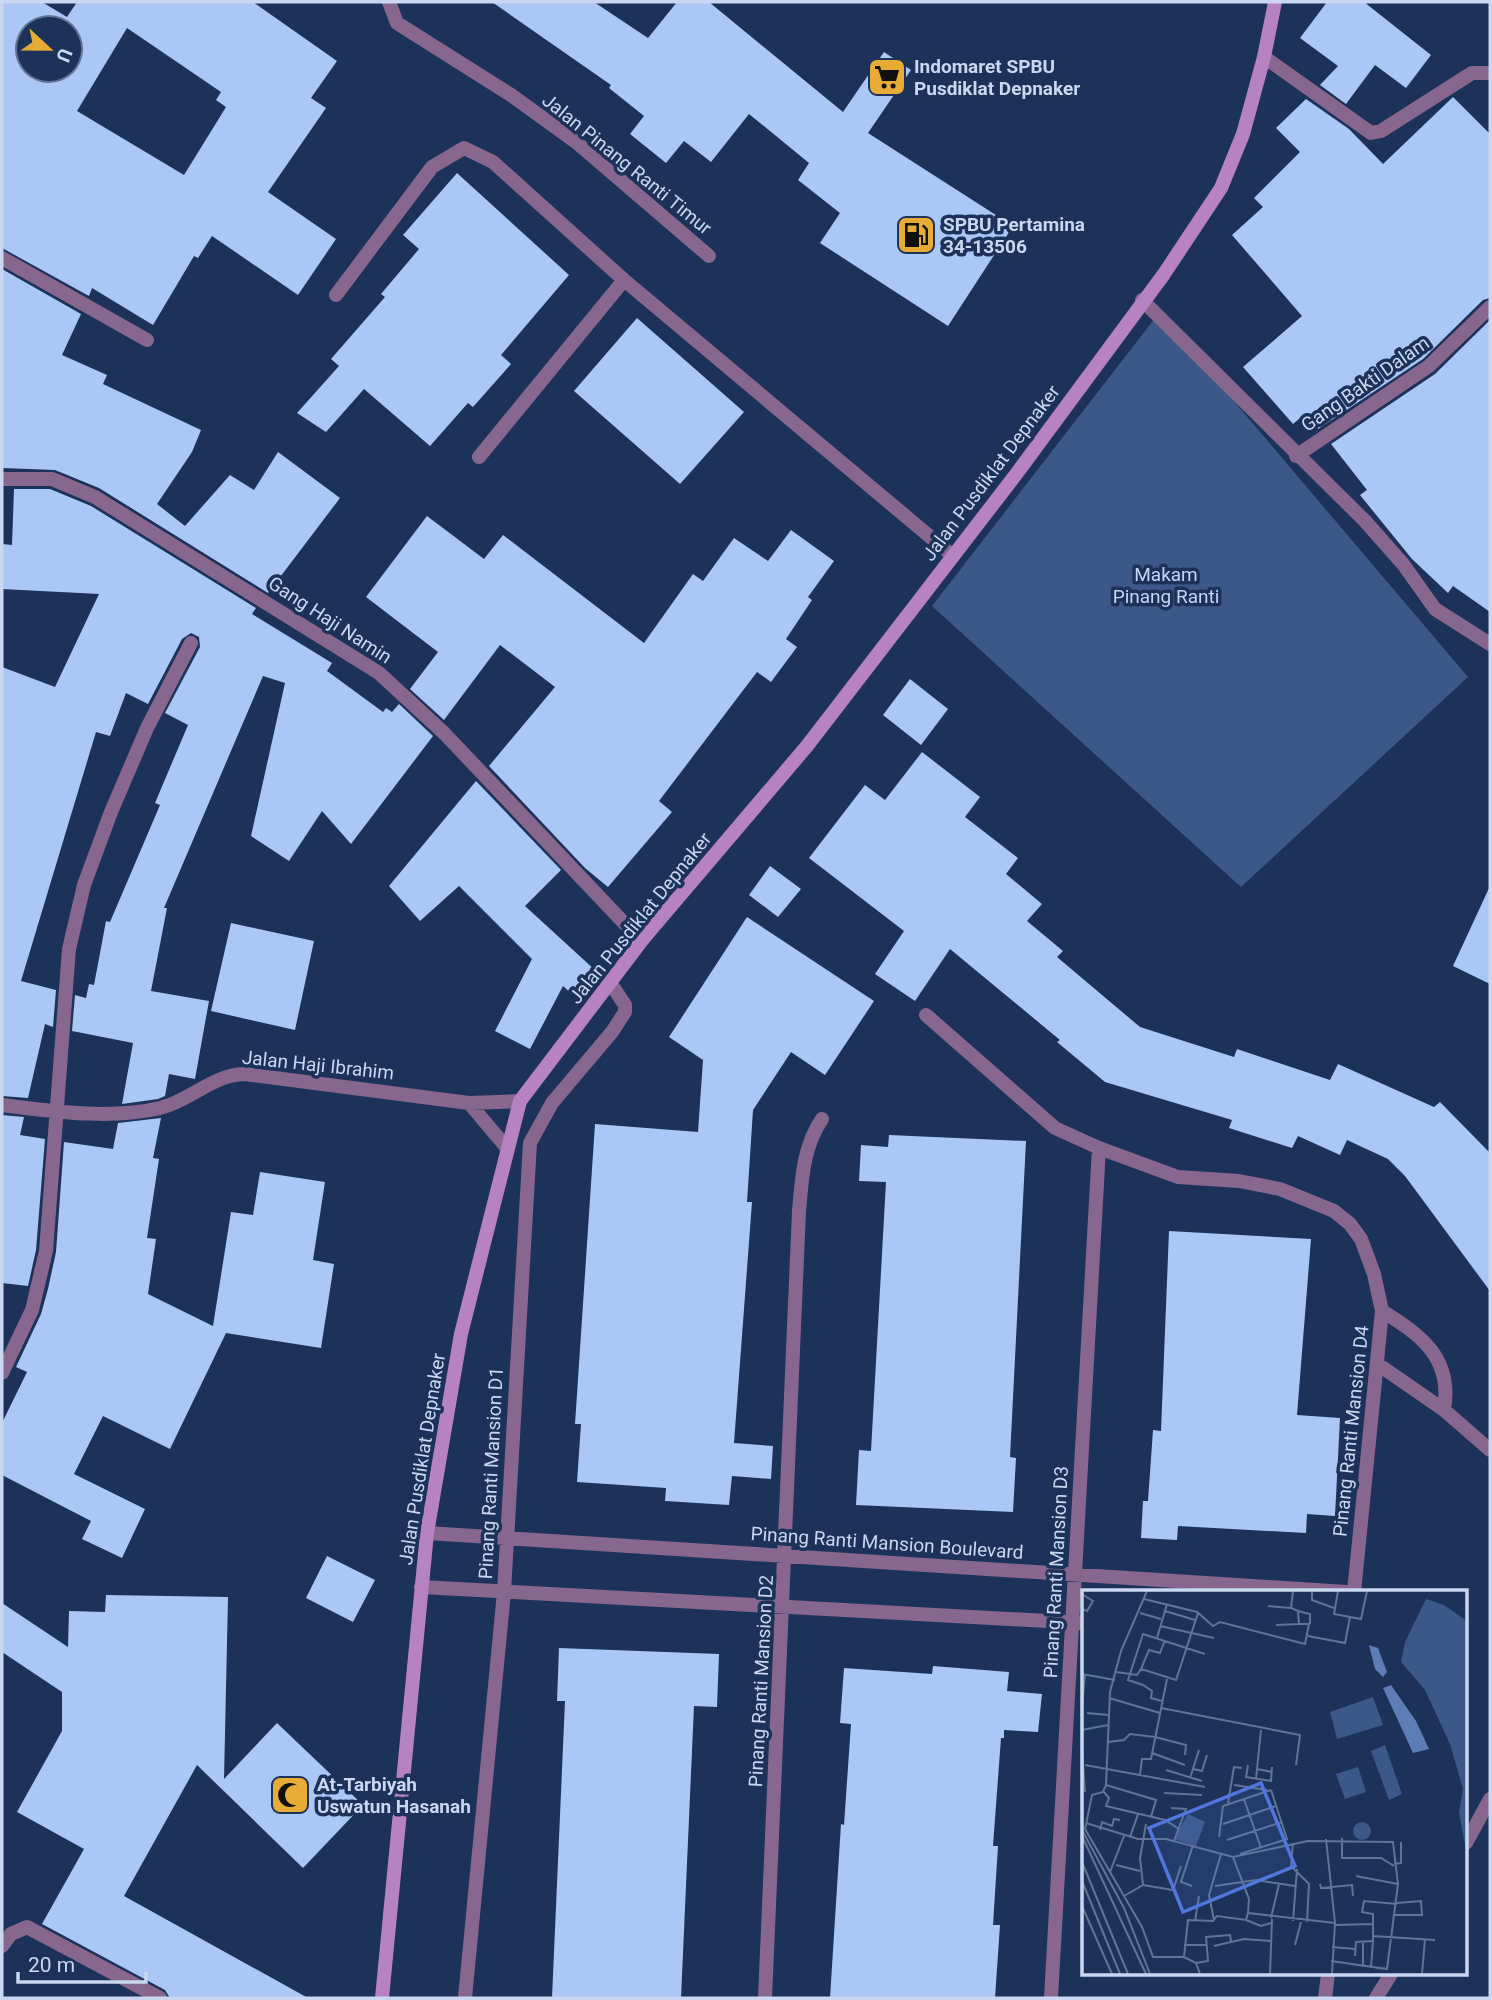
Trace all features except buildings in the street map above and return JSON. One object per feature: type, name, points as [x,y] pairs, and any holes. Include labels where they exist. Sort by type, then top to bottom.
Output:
[{"type":"street","name":"Jalan Pinang Ranti Timur","points":[[389,2],[397,23],[511,95],[576,142],[709,256]]},
{"type":"street","name":"Jalan Pusdiklat Depnaker","points":[[382,1998],[427,1532],[461,1335],[520,1101],[643,939],[807,746],[1164,274],[1221,188],[1243,134],[1264,57],[1275,2]]},
{"type":"street","points":[[1264,57],[1371,133],[1381,131],[1472,73],[1490,73]]},
{"type":"street","points":[[336,295],[432,167],[464,148],[493,162],[624,280],[951,558]]},
{"type":"street","points":[[2,258],[147,340]]},
{"type":"street","points":[[479,457],[624,280]]},
{"type":"street","name":"Gang Bakti Dalam","points":[[1142,300],[1296,456],[1429,366],[1490,307]]},
{"type":"street","points":[[1296,456],[1365,521],[1403,564],[1435,609],[1490,644]]},
{"type":"street","name":"Gang Haji Namin","points":[[2,479],[52,479],[95,497],[379,673],[444,733],[625,925],[643,939]]},
{"type":"street","points":[[2,1373],[32,1310],[46,1251],[69,949],[85,885],[111,812],[147,728],[191,643]]},
{"type":"street","name":"Pinang Ranti Mansion D1","points":[[465,1998],[504,1592],[530,1143],[552,1103],[612,1032],[625,1012],[625,1005],[611,984]]},
{"type":"street","name":"Pinang Ranti Mansion D4","points":[[926,1015],[1055,1128],[1099,1149],[1178,1177],[1239,1181],[1280,1189],[1334,1211],[1361,1239],[1374,1274],[1382,1311],[1379,1365],[1354,1590]]},
{"type":"street","name":"Jalan Haji Ibrahim","points":[[2,1105],[58,1111],[113,1112],[161,1108],[214,1081],[244,1074],[469,1103],[520,1101]]},
{"type":"street","points":[[469,1103],[507,1148]]},
{"type":"street","name":"Pinang Ranti Mansion D2","points":[[765,1998],[799,1211],[803,1160],[812,1133],[822,1119]]},
{"type":"street","name":"Pinang Ranti Mansion D3","points":[[1051,1998],[1078,1623],[1075,1574],[1099,1149]]},
{"type":"street","points":[[1382,1311],[1416,1332],[1433,1352],[1448,1390],[1444,1410]]},
{"type":"street","points":[[1379,1365],[1444,1410],[1490,1450]]},
{"type":"street","name":"Pinang Ranti Mansion Boulevard","points":[[427,1532],[1316,1590]]},
{"type":"street","points":[[421,1587],[1078,1623]]},
{"type":"street","points":[[1468,1839],[1490,1799]]},
{"type":"street","points":[[2,1945],[11,1934],[27,1927],[160,1998]]},
{"type":"street","points":[[1325,1998],[1328,1976]]},
{"type":"street","points":[[1377,1998],[1390,1976]]},
{"type":"green space","name":"Makam Pinang Ranti","points":[[1159,313],[1468,677],[1241,887],[932,606]]},
{"type":"place","name":"Indomaret SPBU Pusdiklat Depnaker","points":[[887,77]]},
{"type":"place","name":"SPBU Pertamina 34-13506","points":[[916,235]]},
{"type":"place","name":"At-Tarbiyah Uswatun Hasanah","points":[[290,1795]]}]
